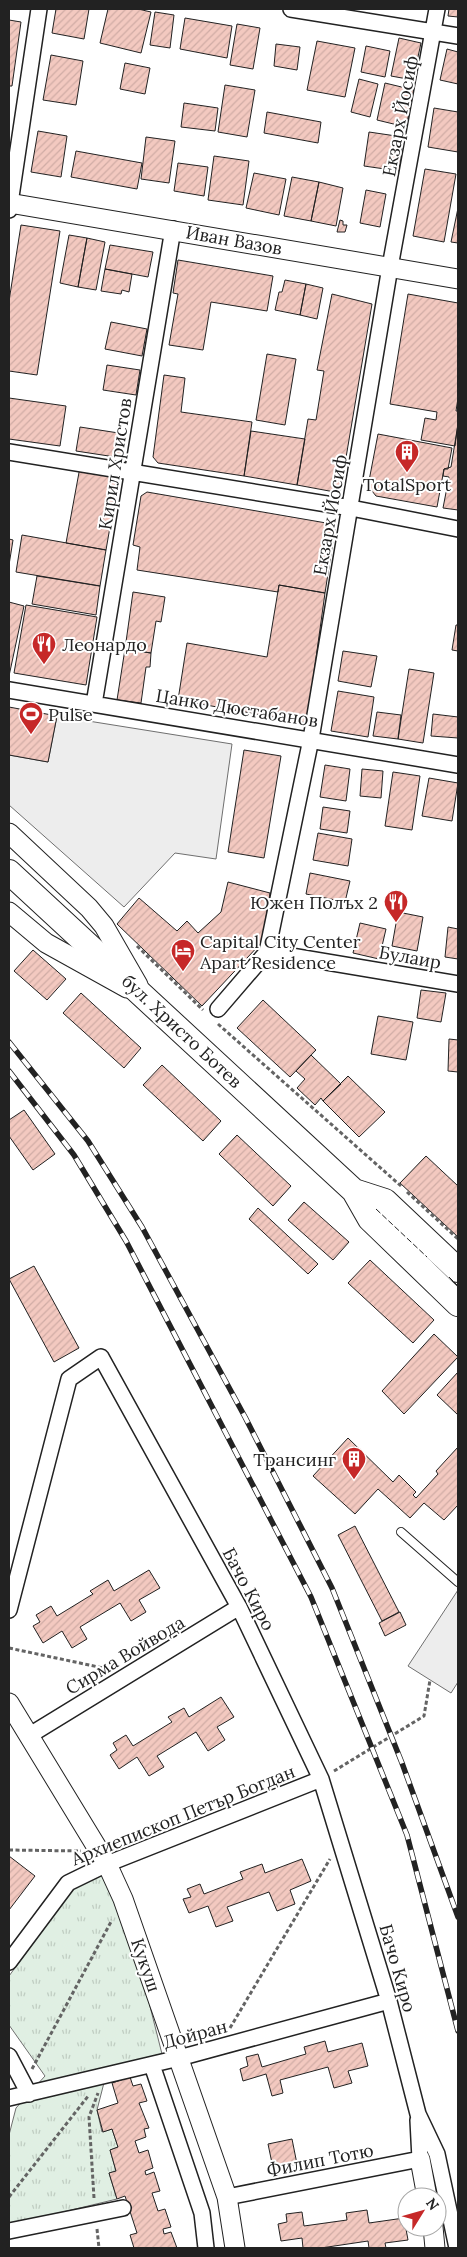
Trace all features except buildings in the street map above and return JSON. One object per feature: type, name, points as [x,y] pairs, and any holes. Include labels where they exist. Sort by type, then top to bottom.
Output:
[{"type":"main road","name":"бул. Христо Ботев","points":[[9,872],[354,1191],[370,1219],[458,1304]]},
{"type":"main road","name":"бул. Христо Ботев","points":[[354,1191],[385,1201],[458,1270]]},
{"type":"street","points":[[9,205],[39,9]]},
{"type":"street","points":[[291,9],[458,36]]},
{"type":"street","name":"Екзарх Йосиф","points":[[211,1013],[267,952],[311,739],[390,268],[435,32],[437,9]]},
{"type":"street","name":"Иван Вазов","points":[[9,205],[173,230],[458,279]]},
{"type":"street","name":"Кирил Христов","points":[[94,704],[173,230]]},
{"type":"street","points":[[9,452],[351,508],[458,529]]},
{"type":"street","name":"Цанко Дюстабанов","points":[[9,690],[458,765]]},
{"type":"street","points":[[9,833],[89,908],[104,926],[146,999]]},
{"type":"street","points":[[9,912],[46,943],[146,999]]},
{"type":"street","name":"Булаир","points":[[267,952],[458,984]]},
{"type":"street","name":"Бачо Киро","points":[[9,1610],[69,1379],[100,1357],[239,1607],[322,1779],[389,2001],[418,2114],[437,2154],[456,2248]]},
{"type":"street","name":"Сирма Войвода","points":[[30,1735],[239,1607]]},
{"type":"street","name":"Кукуш","points":[[9,1702],[104,1857],[123,1899],[227,2197],[235,2248]]},
{"type":"street","name":"Архиепископ Петър Богдан","points":[[9,1962],[68,1883],[104,1857],[322,1779]]},
{"type":"street","name":"Дойран","points":[[10,2102],[26,2089],[104,2076],[152,2065],[389,2001]]},
{"type":"street","points":[[9,2056],[26,2089]]},
{"type":"street","points":[[152,2065],[202,2212],[206,2248]]},
{"type":"street","name":"Бачо Киро","points":[[418,2114],[420,2159]]},
{"type":"street","points":[[420,2159],[425,2187]]},
{"type":"street","name":"Филип Тотю","points":[[227,2197],[420,2159]]},
{"type":"street","points":[[9,2231],[123,2208]]},
{"type":"lane","points":[[401,1532],[458,1582]]},
{"type":"path","points":[[136,946],[458,1239]]},
{"type":"path","points":[[9,1648],[131,1674]]},
{"type":"path","points":[[322,1779],[424,1716],[430,1680]]},
{"type":"path","points":[[218,2048],[341,1842]]},
{"type":"path","points":[[9,1850],[104,1857]]},
{"type":"path","points":[[26,2089],[123,1899]]},
{"type":"path","points":[[9,2197],[104,2076]]},
{"type":"path","points":[[94,2214],[89,2117],[104,2076]]},
{"type":"green space","points":[[103,1872],[123,1899],[163,2058],[107,2071],[97,2110],[102,2132],[112,2129],[118,2147],[110,2150],[116,2171],[109,2173],[117,2199],[9,2225],[9,2135],[16,2108],[45,2076],[9,2025],[9,1976],[85,1873]]},
{"type":"shaded area","points":[[57,716],[232,744],[216,859],[175,853],[124,907],[9,805],[9,755],[48,762]]},
{"type":"shaded area","points":[[458,1590],[458,1682],[451,1693],[408,1666]]},
{"type":"railway","points":[[9,1042],[88,1141],[142,1227],[245,1417],[332,1588],[402,1763],[458,1917]]},
{"type":"railway","points":[[9,1071],[74,1155],[126,1241],[311,1597],[407,1835],[458,2031]]},
{"type":"fence","points":[[376,1209],[427,1257]]},
{"type":"fence","points":[[449,1277],[458,1286]]},
{"type":"place","name":"TotalSport","points":[[407,473]]},
{"type":"place","name":"Леонардо","points":[[44,665]]},
{"type":"place","name":"Pulse","points":[[31,735]]},
{"type":"place","name":"Южен Полъх 2","points":[[396,923]]},
{"type":"place","name":"Capital City Center Apart Residence","points":[[183,972]]},
{"type":"place","name":"Трансинг","points":[[354,1480]]}]
